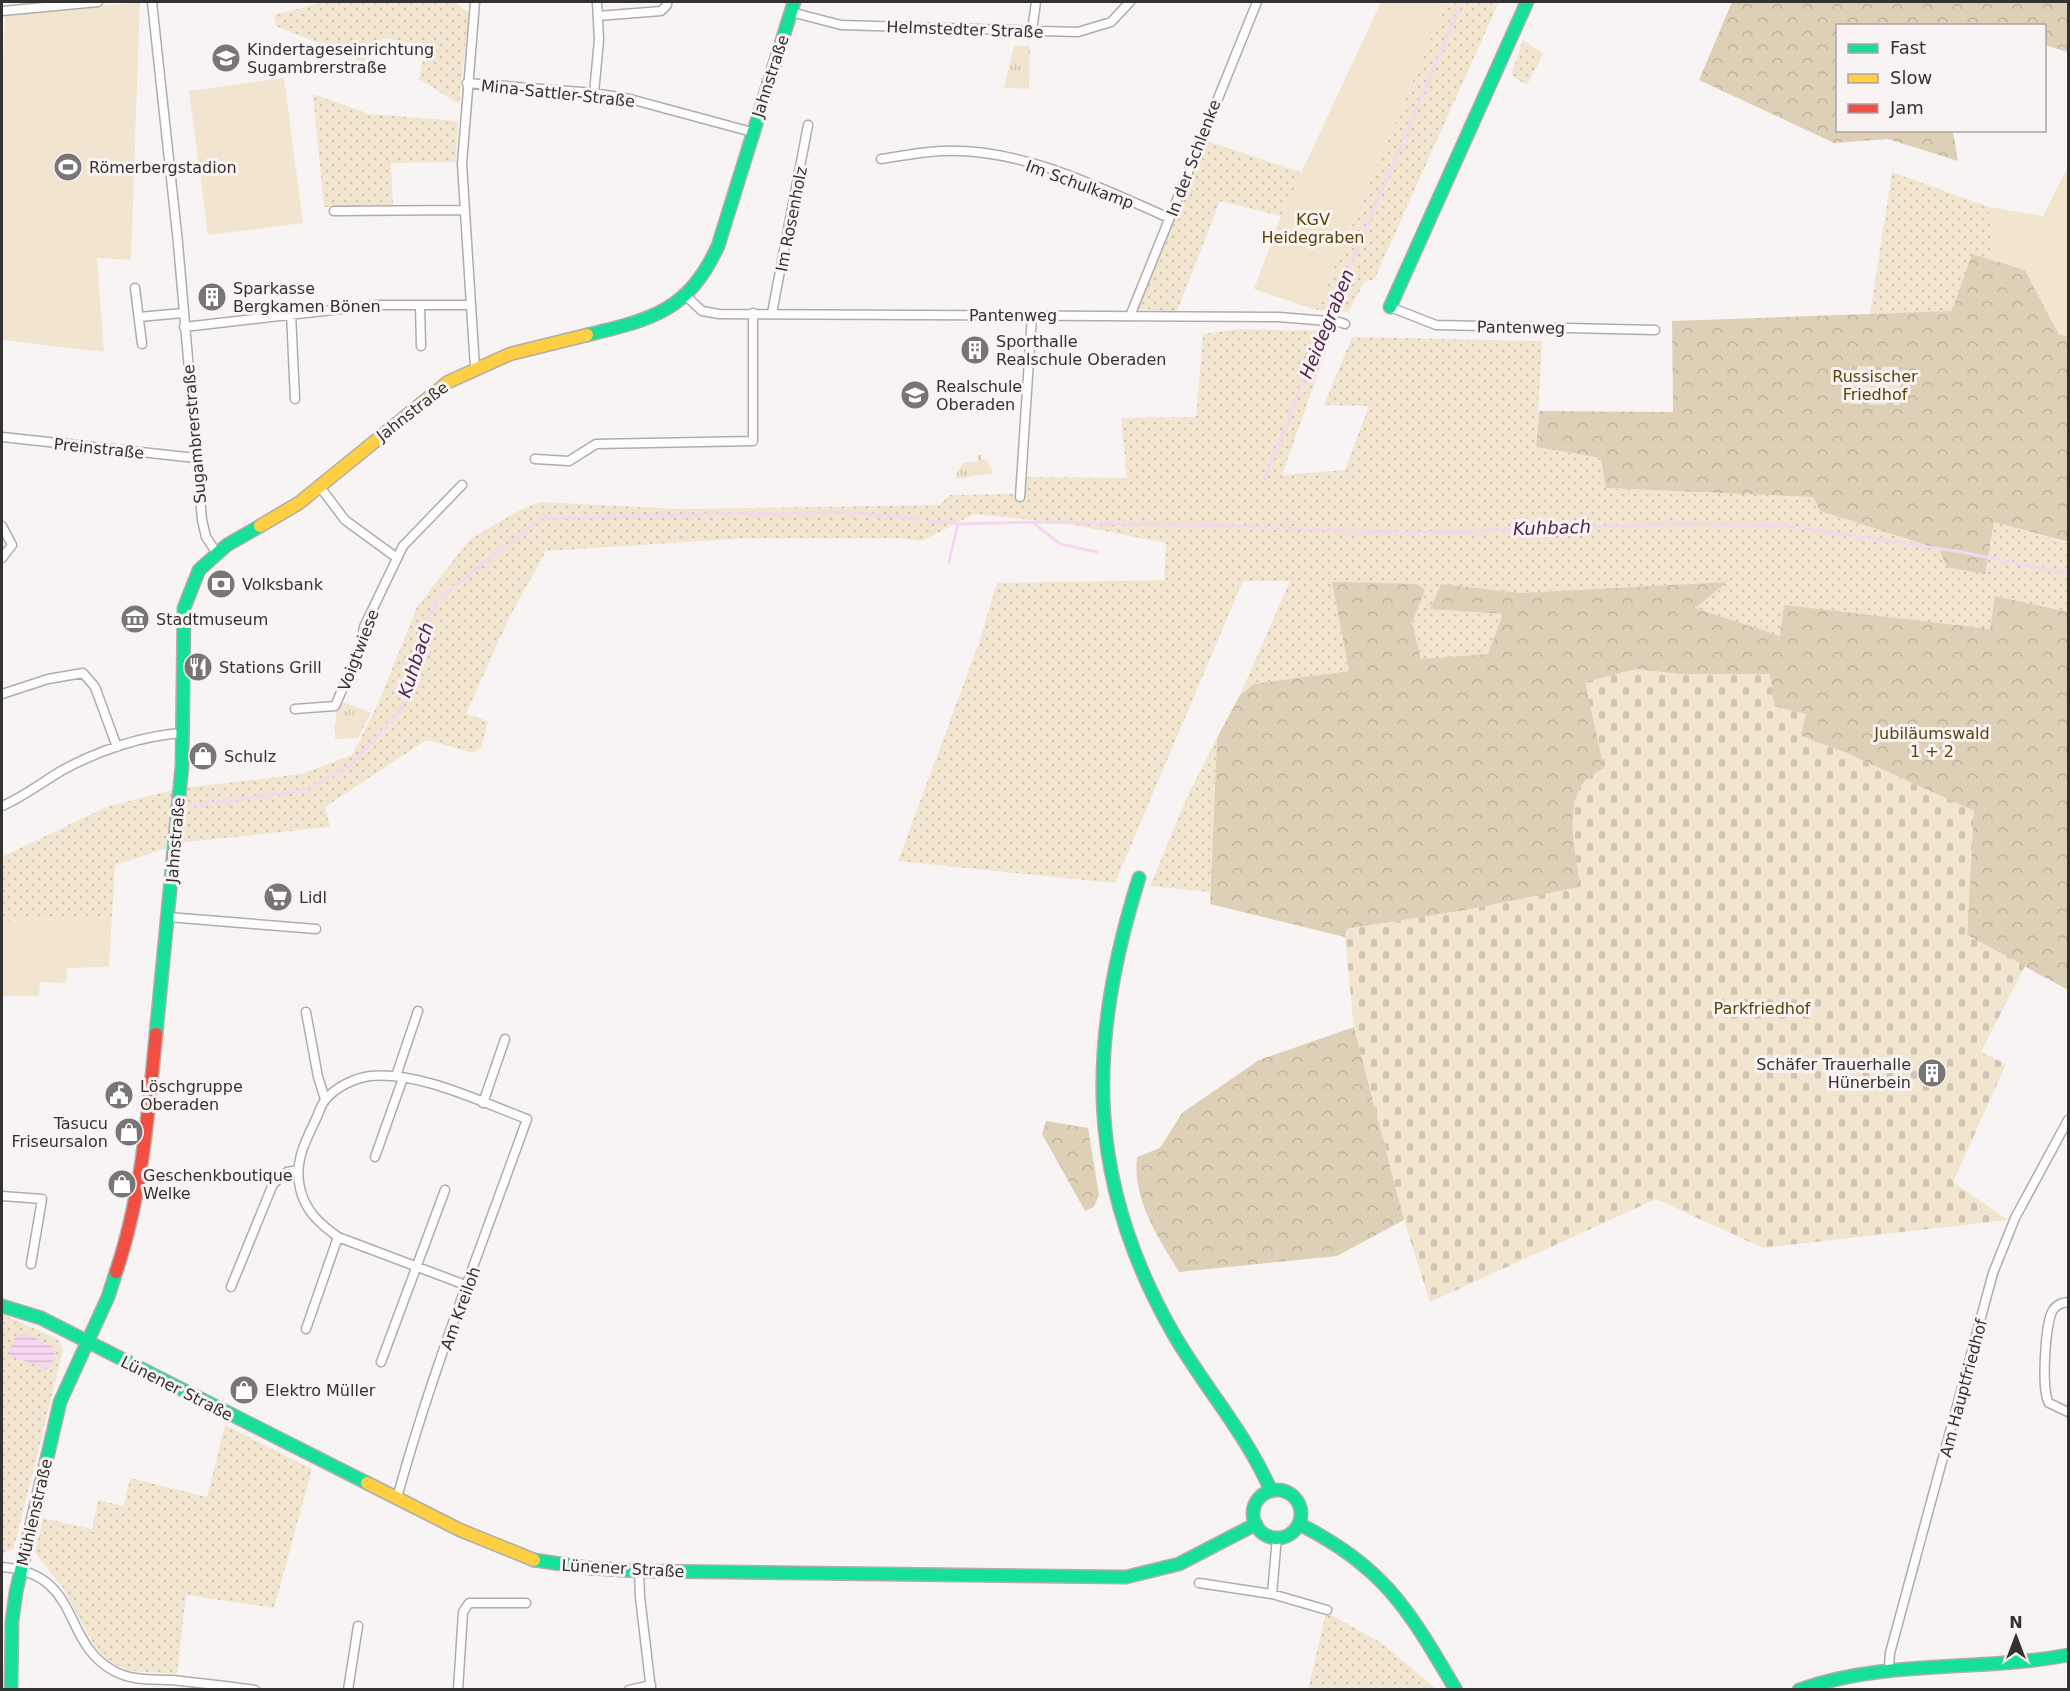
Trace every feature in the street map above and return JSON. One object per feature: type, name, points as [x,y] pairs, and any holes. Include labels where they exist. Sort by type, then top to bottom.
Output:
[{"type":"main road","points":[[1390,307],[1527,2]]},
{"type":"main road","name":"Jahnstraße","points":[[87,1342],[115,1277],[137,1191],[147,1126],[184,733],[184,608],[193,581],[216,552],[279,517],[320,487],[413,408],[448,382],[510,354],[642,321],[663,313],[686,297],[712,259],[792,7]]},
{"type":"main road","points":[[1138,878],[1117,946],[1105,1002],[1101,1094],[1111,1180],[1123,1227],[1155,1302],[1180,1345],[1256,1456],[1271,1491]]},
{"type":"main road","name":"Lünener Straße","points":[[2,1306],[41,1318],[495,1546],[529,1558],[569,1566],[639,1571],[1126,1576],[1173,1568],[1201,1556],[1256,1524]]},
{"type":"main road","name":"Mühlenstraße","points":[[11,1689],[12,1621],[20,1569],[60,1402],[87,1342]]},
{"type":"main road","points":[[1271,1491],[1285,1491],[1297,1500],[1301,1514],[1299,1524],[1287,1535],[1277,1537],[1262,1532],[1253,1514],[1256,1504],[1262,1495],[1271,1491]]},
{"type":"main road","points":[[1299,1524],[1334,1539],[1381,1577],[1407,1609],[1456,1689]]},
{"type":"main road","points":[[1799,1689],[1849,1674],[1889,1667],[2009,1664],[2068,1656]]},
{"type":"street","points":[[2,11],[98,2]]},
{"type":"street","name":"Sugambrerstraße","points":[[152,2],[203,528],[216,552]]},
{"type":"street","points":[[475,2],[462,164],[475,368]]},
{"type":"street","points":[[594,93],[597,2]]},
{"type":"street","points":[[598,16],[661,11],[667,2]]},
{"type":"street","points":[[1032,31],[1035,2]]},
{"type":"street","name":"Helmstedter Straße","points":[[792,7],[841,25],[1078,32],[1102,27],[1120,15],[1130,2]]},
{"type":"street","name":"In der Schlenke","points":[[1130,316],[1257,2]]},
{"type":"street","name":"Mina-Sattler-Straße","points":[[467,83],[594,93],[664,106],[752,132]]},
{"type":"street","name":"Im Rosenholz","points":[[772,314],[808,125]]},
{"type":"street","name":"Im Schulkamp","points":[[882,159],[942,151],[1013,159],[1102,189],[1169,218]]},
{"type":"street","points":[[334,211],[464,210]]},
{"type":"street","points":[[135,288],[141,344]]},
{"type":"street","name":"Pantenweg","points":[[686,297],[702,311],[711,314],[1279,317],[1335,321],[1345,324]]},
{"type":"street","points":[[184,327],[377,305],[470,305]]},
{"type":"street","points":[[420,305],[421,346]]},
{"type":"street","name":"Pantenweg","points":[[1390,307],[1436,325],[1655,330]]},
{"type":"street","points":[[139,317],[183,313]]},
{"type":"street","points":[[291,313],[295,399]]},
{"type":"street","points":[[535,459],[569,461],[596,444],[753,441],[753,314]]},
{"type":"street","points":[[1020,497],[1032,315]]},
{"type":"street","name":"Preinstraße","points":[[2,437],[196,458]]},
{"type":"street","name":"Voigtwiese","points":[[295,709],[335,706],[361,646],[364,627],[403,546],[462,485]]},
{"type":"street","points":[[320,487],[345,520],[397,558]]},
{"type":"street","points":[[2,526],[12,545],[2,558]]},
{"type":"street","points":[[2,694],[48,679],[83,673],[95,687],[117,747]]},
{"type":"street","points":[[2,806],[64,770],[117,747],[162,734],[184,733]]},
{"type":"street","points":[[168,917],[315,929]]},
{"type":"street","points":[[375,1157],[418,1011]]},
{"type":"street","points":[[306,1012],[318,1077],[325,1100]]},
{"type":"street","points":[[468,1286],[338,1238],[309,1210],[300,1190],[298,1170],[300,1153],[325,1100],[353,1080],[368,1076],[400,1077],[422,1081],[483,1103],[505,1039]]},
{"type":"street","name":"Am Kreiloh","points":[[397,1498],[412,1443],[527,1119],[483,1103]]},
{"type":"street","name":"Am Hauptfriedhof","points":[[1889,1667],[1890,1653],[1996,1265],[2015,1218],[2068,1120]]},
{"type":"street","points":[[231,1287],[273,1184],[287,1172],[298,1170]]},
{"type":"street","points":[[381,1362],[445,1190]]},
{"type":"street","points":[[2,1196],[42,1199],[32,1264]]},
{"type":"street","points":[[306,1329],[338,1238]]},
{"type":"street","points":[[2068,1302],[2059,1304],[2051,1313],[2044,1385],[2049,1403],[2068,1412]]},
{"type":"street","points":[[1272,1594],[1277,1537]]},
{"type":"street","points":[[2,1567],[20,1569],[54,1588],[66,1604],[93,1655],[115,1672],[136,1679],[255,1689]]},
{"type":"street","points":[[629,1689],[651,1687],[639,1571]]},
{"type":"street","points":[[1198,1583],[1272,1594],[1326,1611]]},
{"type":"street","points":[[458,1689],[463,1612],[470,1603],[526,1603]]},
{"type":"street","points":[[348,1689],[358,1626]]},
{"type":"green space","name":"Römerbergstadion","points":[[140,2],[131,260],[97,258],[104,352],[2,340],[2,80],[5,16]]},
{"type":"green space","points":[[325,2],[455,2],[469,13],[459,104],[419,79],[426,47],[387,38],[372,43],[364,62],[276,26],[274,15]]},
{"type":"green space","name":"KGV Heidegraben","points":[[1381,2],[1446,2],[1316,310],[1254,289],[1281,216]]},
{"type":"green space","points":[[1446,2],[1499,2],[1374,280],[1365,281],[1348,312],[1316,310]]},
{"type":"green space","points":[[1732,2],[2068,2],[2068,52],[2046,45],[2046,24],[1836,24],[1836,132],[1953,132],[1958,161],[1888,139],[1834,143],[1699,80]]},
{"type":"green space","points":[[1523,40],[1543,54],[1527,85],[1511,75]]},
{"type":"green space","points":[[1014,46],[1030,46],[1029,89],[1004,88]]},
{"type":"green space","points":[[284,78],[303,223],[208,235],[189,91]]},
{"type":"green space","points":[[313,94],[369,114],[458,121],[456,162],[391,163],[393,206],[324,207]]},
{"type":"green space","points":[[1207,141],[1303,173],[1281,216],[1220,201],[1177,311],[1137,309]]},
{"type":"green space","points":[[1892,172],[1989,207],[1993,260],[1972,255],[1953,311],[1870,315]]},
{"type":"green space","points":[[2065,172],[2068,173],[2068,336],[2059,335],[2025,270],[1993,260],[1989,207],[2043,216]]},
{"type":"green space","points":[[1972,254],[2025,270],[2059,334],[2068,336],[2068,542],[1994,522],[1985,574],[1947,567],[1939,549],[1820,511],[1813,497],[1606,488],[1601,458],[1536,447],[1539,411],[1673,412],[1672,321],[1952,311]]},
{"type":"green space","points":[[1240,329],[1333,331],[1282,475],[1345,470],[1369,406],[1324,405],[1352,337],[1542,341],[1536,447],[1601,458],[1607,488],[1813,497],[1820,511],[1939,549],[1985,574],[1994,522],[2068,543],[2068,612],[1996,596],[1991,629],[1784,606],[1780,636],[1695,608],[1726,582],[1520,593],[1441,584],[1430,609],[1504,614],[1488,654],[1421,659],[1412,623],[1425,590],[1332,582],[1349,671],[1254,684],[1240,695],[1290,581],[1243,581],[1115,883],[898,861],[980,640],[997,583],[1164,580],[1166,543],[1069,524],[974,514],[922,541],[901,538],[748,538],[546,551],[509,618],[466,714],[488,721],[481,748],[473,753],[428,740],[420,744],[325,807],[330,827],[185,842],[115,865],[112,917],[2,921],[2,857],[106,807],[176,789],[301,774],[352,755],[377,706],[417,607],[470,539],[520,510],[540,502],[680,509],[939,505],[950,495],[1016,494],[1018,477],[1127,478],[1121,418],[1196,417],[1203,334]]},
{"type":"green space","name":"Russischer Friedhof","points":[[1850,366],[1901,367],[1900,405],[1849,404]]},
{"type":"green space","points":[[978,455],[982,455],[982,460],[987,460],[993,473],[956,479],[955,476],[963,463],[978,461]]},
{"type":"green space","name":"Jubiläumswald 1 + 2","points":[[1332,582],[1417,584],[1425,590],[1412,623],[1421,659],[1488,654],[1503,614],[1430,609],[1441,584],[1520,593],[1727,582],[1695,608],[1780,636],[1784,605],[1990,629],[1995,596],[2068,612],[2068,990],[1967,935],[1973,811],[1846,753],[1801,736],[1774,706],[1769,674],[1680,674],[1636,670],[1604,768],[1585,781],[1574,803],[1575,848],[1581,887],[1466,910],[1347,929],[1345,937],[1210,904],[1217,738],[1240,695],[1254,684],[1349,671]]},
{"type":"green space","name":"Parkfriedhof","points":[[1636,669],[1680,674],[1770,674],[1774,706],[1806,714],[1801,736],[1846,753],[1974,811],[1967,935],[2025,966],[1981,1052],[2006,1064],[1953,1182],[2008,1220],[1763,1248],[1656,1199],[1430,1302],[1404,1220],[1354,1027],[1345,937],[1347,929],[1466,910],[1580,887],[1573,832],[1574,805],[1585,781],[1604,768],[1585,682]]},
{"type":"green space","points":[[344,702],[371,713],[358,738],[335,739],[336,711]]},
{"type":"green space","points":[[1217,738],[1210,892],[1150,886],[1187,797]]},
{"type":"green space","points":[[112,917],[109,967],[67,968],[66,983],[40,982],[39,996],[2,996],[2,921]]},
{"type":"green space","points":[[1354,1027],[1404,1220],[1337,1256],[1179,1272],[1148,1217],[1138,1188],[1137,1157],[1160,1148],[1182,1113],[1259,1060]]},
{"type":"green space","points":[[1046,1121],[1088,1128],[1099,1195],[1094,1207],[1085,1211],[1042,1134]]},
{"type":"green space","points":[[2,1314],[59,1340],[63,1350],[14,1548],[2,1554]]},
{"type":"green space","points":[[225,1425],[312,1469],[274,1608],[186,1595],[177,1674],[130,1671],[110,1662],[95,1647],[63,1588],[35,1552],[43,1518],[92,1529],[98,1500],[124,1506],[130,1478],[207,1497]]},
{"type":"green space","points":[[1326,1612],[1383,1644],[1436,1689],[1308,1690]]},
{"type":"shaded area","points":[[25,1333],[53,1347],[55,1356],[51,1366],[46,1369],[10,1355],[16,1336]]},
{"type":"waterway","name":"Heidegraben","points":[[1264,481],[1332,308],[1462,2]]},
{"type":"waterway","name":"Kuhbach","points":[[510,543],[542,518],[840,512],[919,519]]},
{"type":"waterway","name":"Kuhbach","points":[[932,521],[958,524],[1032,522],[1228,526],[1412,533],[1679,524],[1788,526],[1961,552],[2068,574]]},
{"type":"waterway","name":"Kuhbach","points":[[1032,522],[1060,544],[1097,552]]},
{"type":"waterway","name":"Kuhbach","points":[[949,562],[958,524]]},
{"type":"waterway","name":"Kuhbach","points":[[191,806],[304,790],[347,768],[400,711],[435,601],[506,546]]},
{"type":"traffic: fast","points":[[587,335],[650,317],[666,309],[681,299],[706,268],[718,246],[794,2]]},
{"type":"traffic: fast","points":[[1390,307],[1527,2]]},
{"type":"traffic: fast","points":[[156,1034],[182,766],[184,608],[199,570],[227,545],[260,526]]},
{"type":"traffic: fast","points":[[1139,878],[1122,939],[1110,997],[1104,1054],[1104,1110],[1110,1165],[1123,1220],[1144,1276],[1173,1333],[1250,1449],[1271,1491]]},
{"type":"traffic: fast","points":[[11,1690],[12,1621],[16,1592],[60,1402],[108,1297],[116,1272]]},
{"type":"traffic: fast","points":[[2,1306],[41,1318],[367,1483]]},
{"type":"traffic: fast","points":[[1277,1490],[1294,1497],[1301,1514],[1294,1531],[1277,1538],[1260,1531],[1253,1514],[1260,1497],[1277,1490]]},
{"type":"traffic: fast","points":[[534,1560],[589,1568],[639,1571],[1126,1577],[1179,1564],[1256,1524]]},
{"type":"traffic: fast","points":[[1299,1524],[1329,1540],[1353,1557],[1392,1594],[1424,1637],[1456,1690]]},
{"type":"traffic: fast","points":[[1799,1690],[1832,1680],[1865,1674],[2034,1660],[2068,1655]]},
{"type":"traffic: slow","points":[[260,526],[299,503],[448,382],[510,354],[587,335]]},
{"type":"traffic: slow","points":[[367,1483],[460,1530],[534,1560]]},
{"type":"traffic: jam","points":[[116,1272],[138,1184],[156,1034]]},
{"type":"place","name":"Kindertageseinrichtung Sugambrerstraße","points":[[226,58]]},
{"type":"place","name":"Römerbergstadion","points":[[68,167]]},
{"type":"place","name":"Sparkasse Bergkamen Bönen","points":[[212,297]]},
{"type":"place","name":"Sporthalle Realschule Oberaden","points":[[975,350]]},
{"type":"place","name":"Realschule Oberaden","points":[[915,395]]},
{"type":"place","name":"Volksbank","points":[[221,584]]},
{"type":"place","name":"Stadtmuseum","points":[[135,619]]},
{"type":"place","name":"Stations Grill","points":[[198,667]]},
{"type":"place","name":"Schulz","points":[[203,756]]},
{"type":"place","name":"Lidl","points":[[278,897]]},
{"type":"place","name":"Schäfer Trauerhalle Hünerbein","points":[[1932,1073]]},
{"type":"place","name":"Löschgruppe Oberaden","points":[[119,1095]]},
{"type":"place","name":"Tasucu Friseursalon","points":[[129,1132]]},
{"type":"place","name":"Geschenkboutique Welke","points":[[122,1184]]},
{"type":"place","name":"Elektro Müller","points":[[244,1390]]}]
